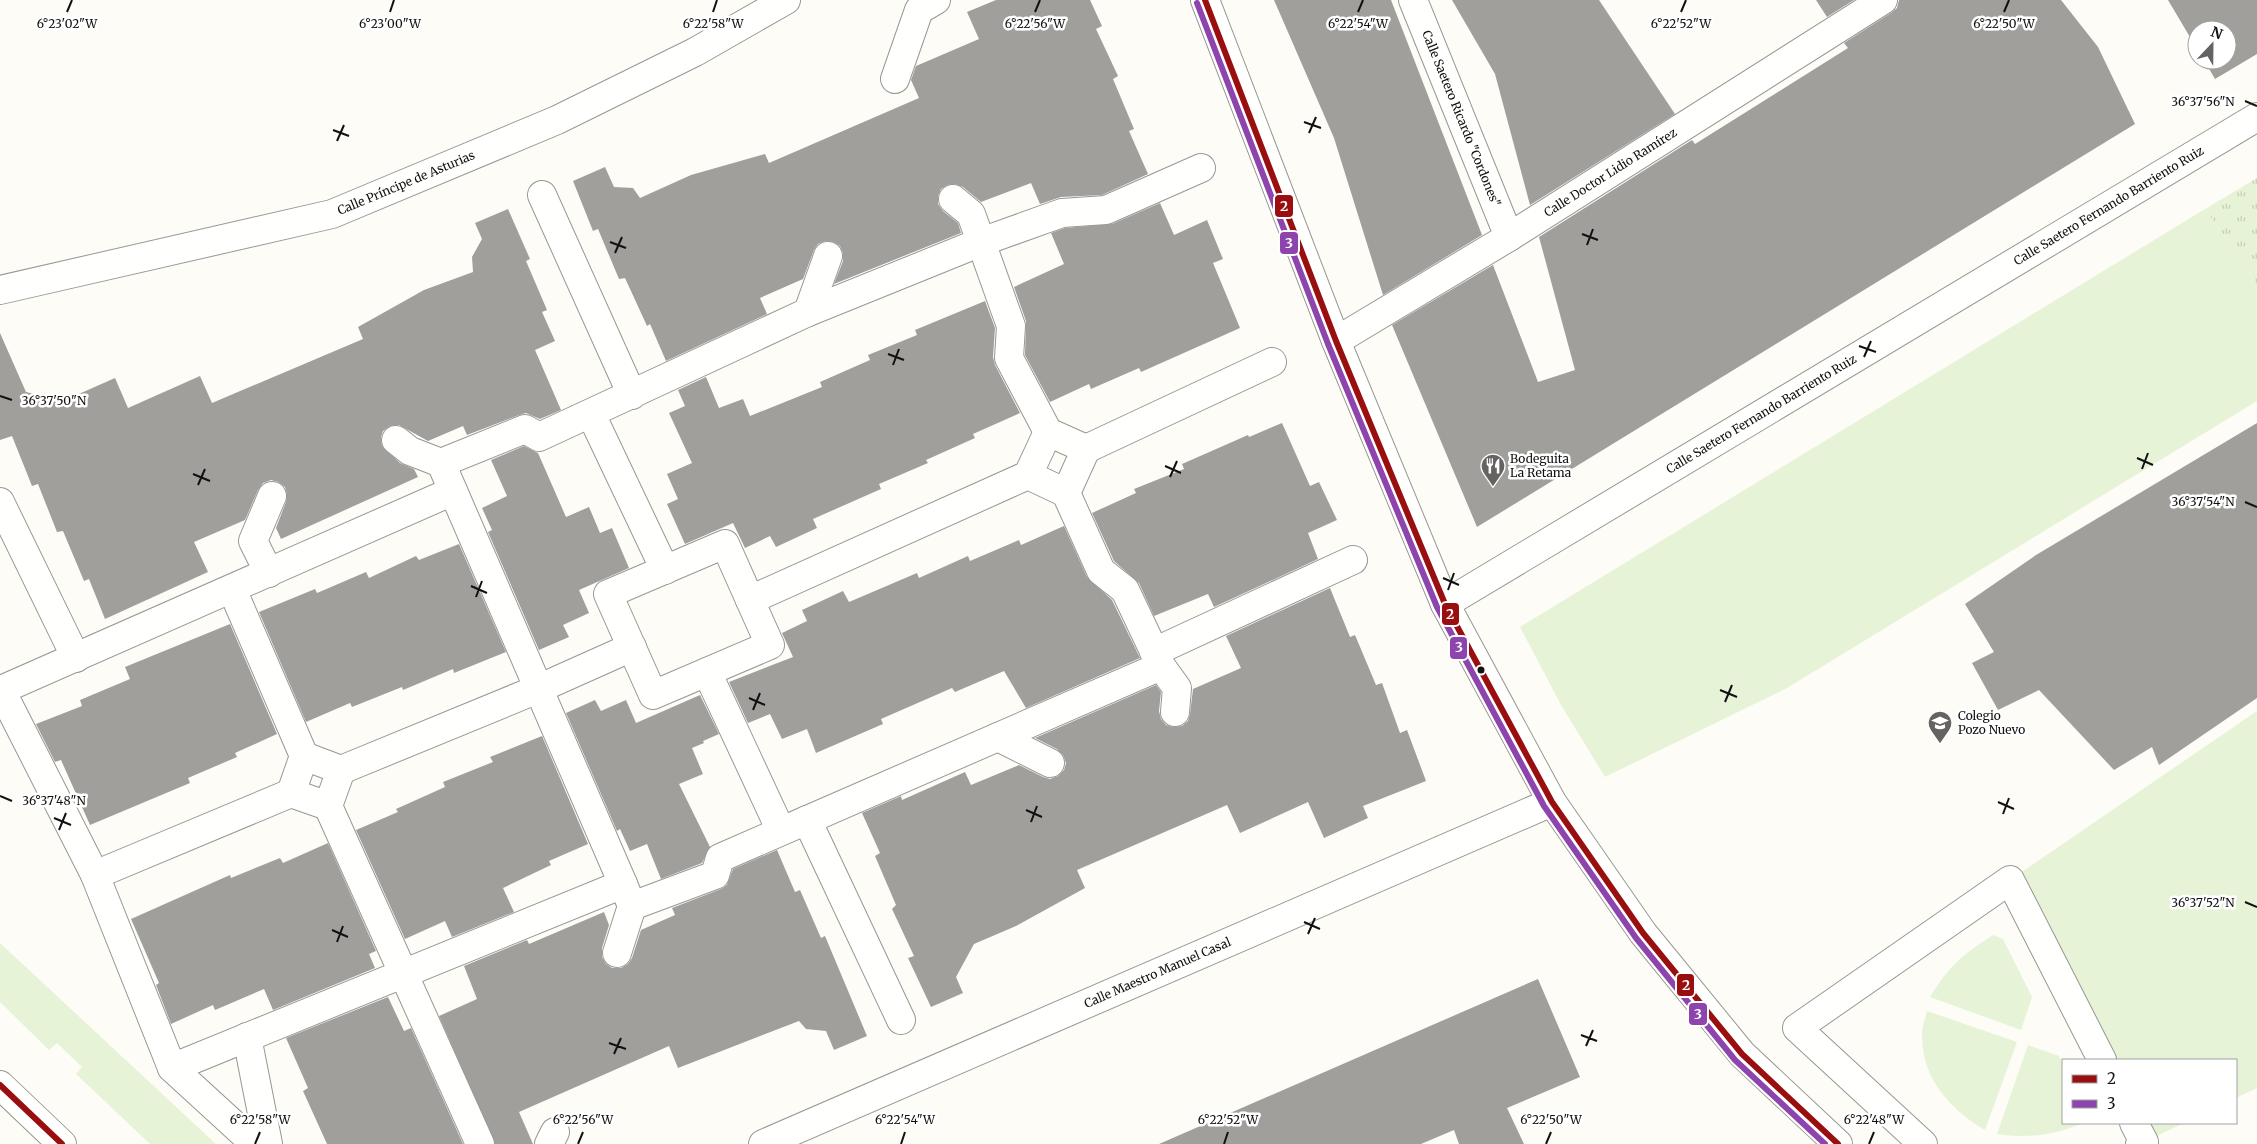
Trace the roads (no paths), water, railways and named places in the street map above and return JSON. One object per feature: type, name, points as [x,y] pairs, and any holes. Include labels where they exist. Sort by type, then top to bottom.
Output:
[{"type":"street","name":"Calle Príncipe de Asturias","points":[[0,290],[332,214],[557,120],[694,52],[786,0]]},
{"type":"street","points":[[895,79],[919,10],[936,0]]},
{"type":"street","points":[[1205,0],[1336,341],[1445,604],[1552,802],[1644,933],[1742,1054],[1838,1144]]},
{"type":"street","name":"Calle Saetero Ricardo \"Cordones\"","points":[[1413,0],[1509,237]]},
{"type":"street","name":"Calle Doctor Lidio Ramírez","points":[[1336,341],[1509,237],[1883,0]]},
{"type":"street","name":"Calle Saetero Fernando Barriento Ruiz","points":[[1445,604],[2257,117]]},
{"type":"street","points":[[396,440],[410,451],[441,463],[525,430],[539,437],[808,312],[981,242],[1062,213],[1106,210],[1201,168]]},
{"type":"street","points":[[542,195],[632,395]]},
{"type":"street","points":[[953,199],[971,214],[1011,326],[1009,358],[1048,432],[1086,449]]},
{"type":"street","points":[[808,312],[828,256]]},
{"type":"street","points":[[1066,493],[1086,449],[1272,362]]},
{"type":"street","points":[[591,414],[664,570]]},
{"type":"street","points":[[750,600],[1028,475],[1048,432]]},
{"type":"street","points":[[441,463],[627,895],[617,953]]},
{"type":"street","points":[[1028,475],[1066,493],[1101,571],[1125,590],[1158,659],[1177,688],[1175,712]]},
{"type":"street","points":[[255,1144],[172,1068],[95,875],[1,690],[454,492]]},
{"type":"street","points":[[269,573],[253,541],[272,496]]},
{"type":"street","points":[[0,502],[76,658]]},
{"type":"street","points":[[725,544],[750,600],[770,644],[653,695],[608,594],[725,544]]},
{"type":"street","points":[[172,1068],[402,974],[627,895],[715,875],[720,858],[998,737],[1158,659],[1353,560]]},
{"type":"street","points":[[232,589],[304,756],[290,793]]},
{"type":"street","points":[[304,756],[341,770],[538,689],[632,647]]},
{"type":"street","points":[[707,672],[781,831]]},
{"type":"street","points":[[998,737],[1050,763]]},
{"type":"street","points":[[341,770],[328,806],[480,1144]]},
{"type":"street","points":[[95,875],[290,793],[328,806]]},
{"type":"street","name":"Calle Maestro Manuel Casal","points":[[763,1144],[1552,802]]},
{"type":"street","points":[[807,820],[900,1020]]},
{"type":"street","points":[[1923,1144],[1797,1028],[2010,880],[2101,1059]]},
{"type":"street","points":[[247,1037],[268,1144]]},
{"type":"street","points":[[0,1086],[62,1144]]},
{"type":"street","points":[[2135,1124],[2144,1142],[2140,1144]]},
{"type":"place","name":"Bodeguita La Retama","points":[[1493,487]]},
{"type":"place","name":"Colegio Pozo Nuevo","points":[[1940,744]]}]
